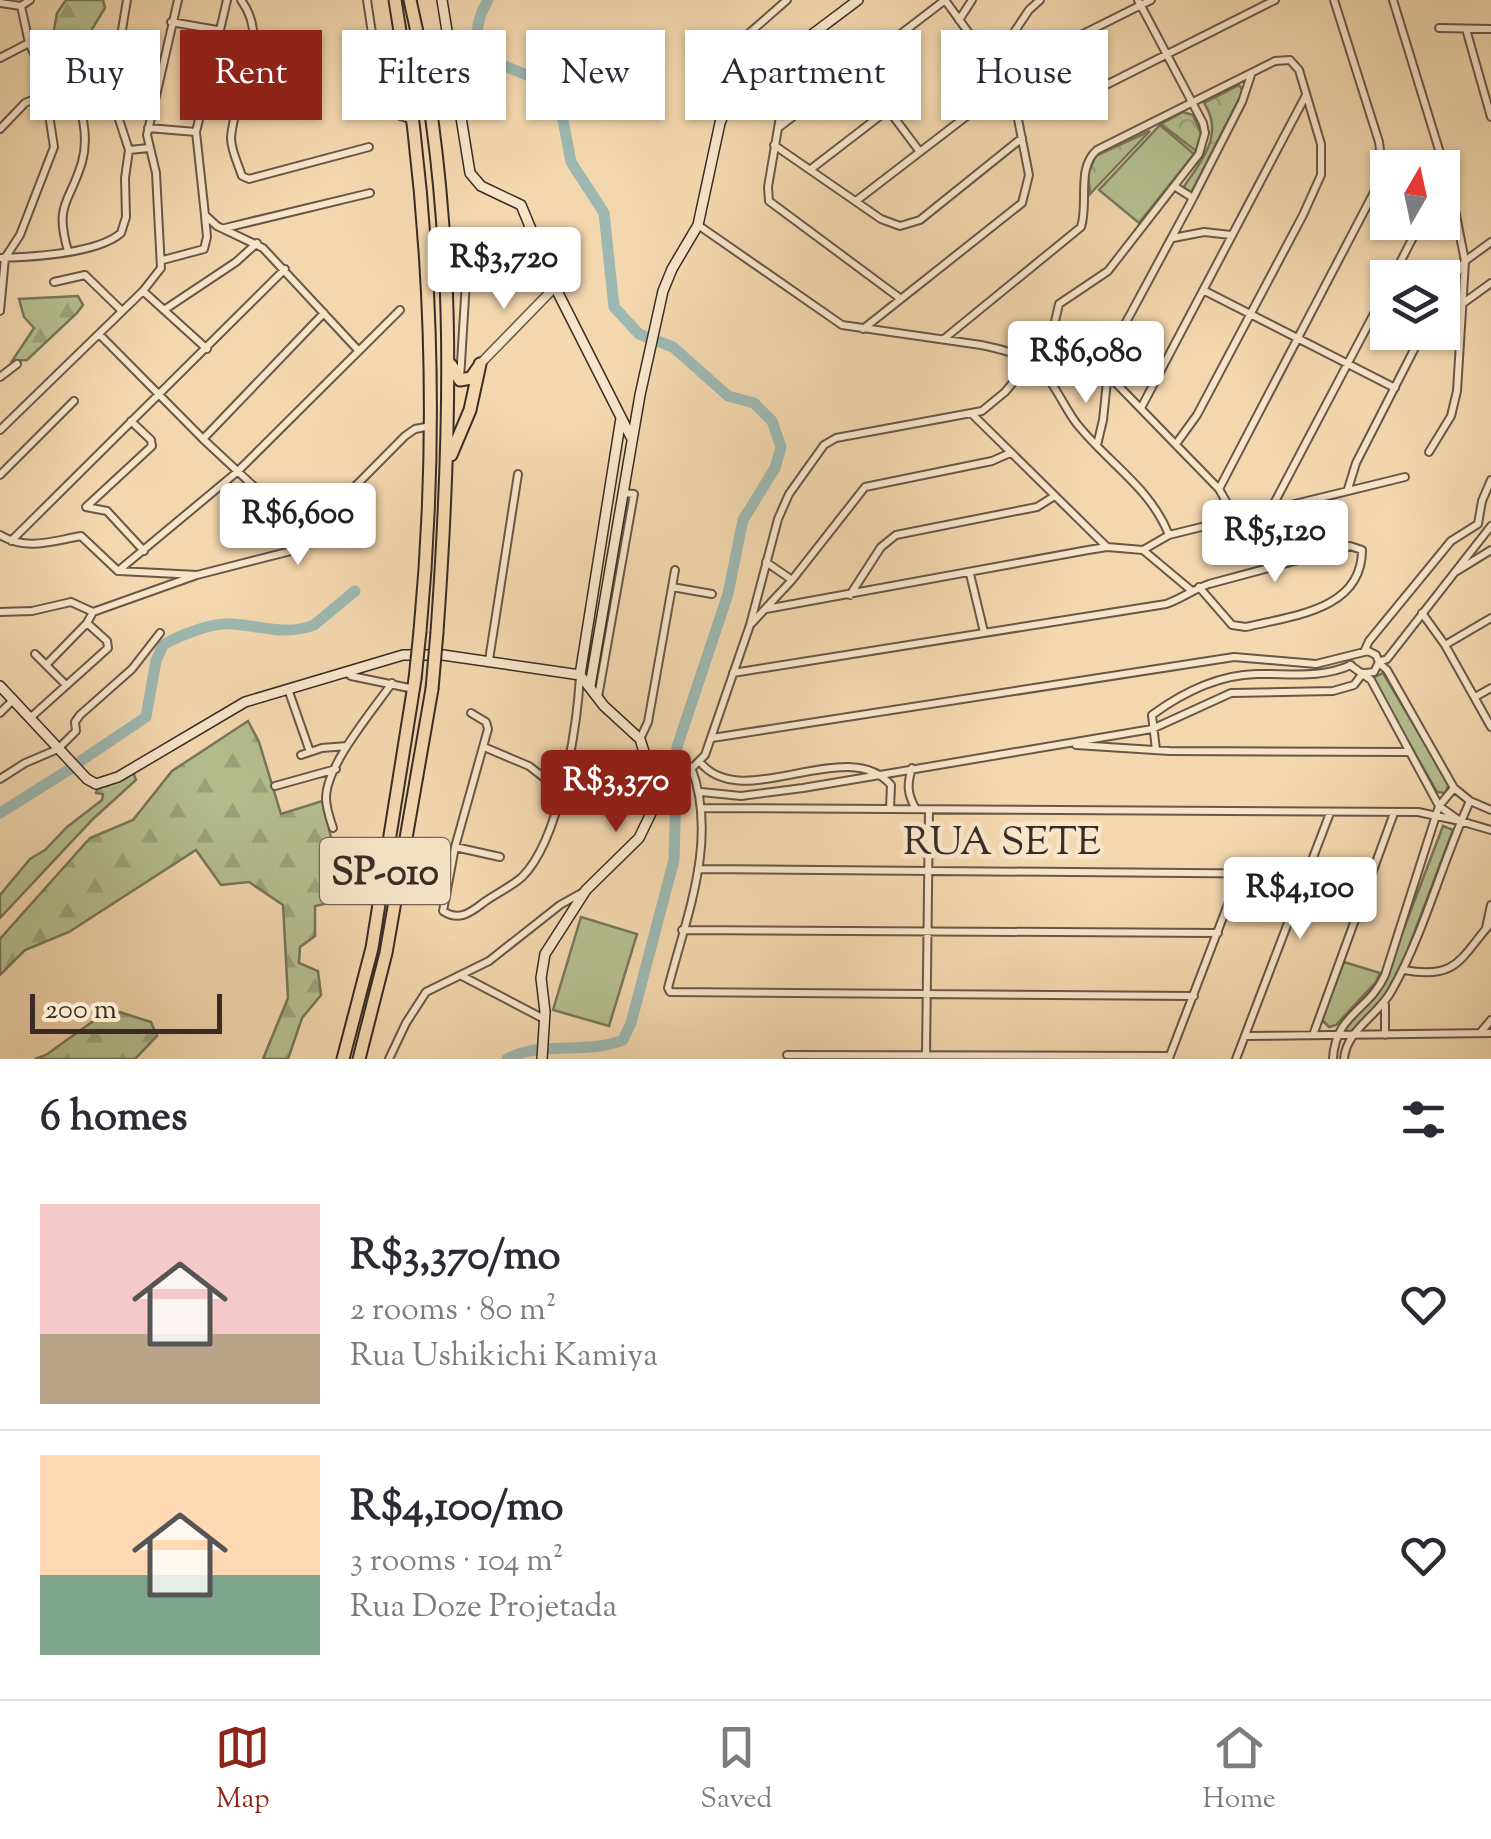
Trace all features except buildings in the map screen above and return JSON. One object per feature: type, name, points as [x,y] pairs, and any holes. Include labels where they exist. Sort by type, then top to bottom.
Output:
[{"type":"highway","name":"SP-010","points":[[395,0],[400,30]]},
{"type":"highway","name":"SP-010","points":[[359,1059],[393,918],[432,689],[447,469],[449,360],[438,186],[413,0]]},
{"type":"highway","name":"SP-010","points":[[343,1059],[372,948],[420,631],[431,426],[428,260],[414,120]]},
{"type":"highway","points":[[449,360],[460,380],[470,378],[480,364]]},
{"type":"highway","points":[[447,469],[470,410],[480,364]]},
{"type":"main road","points":[[442,0],[470,173],[481,186],[521,205],[555,286],[632,439]]},
{"type":"main road","points":[[821,30],[858,0]]},
{"type":"main road","points":[[590,686],[622,536],[623,493],[655,328],[667,280],[698,225],[722,120]]},
{"type":"main road","points":[[580,675],[615,450],[622,425],[640,395]]},
{"type":"main road","points":[[615,450],[630,452]]},
{"type":"main road","points":[[0,686],[87,780],[106,783],[235,706],[345,671],[418,653],[580,675],[598,699],[640,739],[652,777],[655,805],[648,824],[627,852],[586,890],[542,960],[542,1059]]},
{"type":"street","points":[[2,258],[68,251],[105,242],[120,233],[126,217],[128,150],[111,95],[127,0]]},
{"type":"street","points":[[0,430],[143,291],[161,268],[156,181],[148,128],[178,0]]},
{"type":"street","points":[[171,22],[218,30],[227,0]]},
{"type":"street","points":[[241,0],[254,30]]},
{"type":"street","points":[[367,0],[372,30]]},
{"type":"street","points":[[752,30],[786,0]]},
{"type":"street","points":[[906,30],[945,0],[966,30]]},
{"type":"street","points":[[959,20],[972,0]]},
{"type":"street","points":[[1016,30],[1040,0]]},
{"type":"street","points":[[1090,30],[1139,2],[1150,0]]},
{"type":"street","points":[[1108,82],[1274,0]]},
{"type":"street","points":[[1334,0],[1381,150]]},
{"type":"street","points":[[1393,0],[1438,150]]},
{"type":"street","points":[[0,3],[27,2],[29,44],[0,58]]},
{"type":"street","points":[[1050,381],[1059,304],[1104,275],[1199,154],[1203,142],[1203,123],[1139,2]]},
{"type":"street","points":[[1439,28],[1491,28]]},
{"type":"street","points":[[1466,29],[1487,90],[1491,117]]},
{"type":"street","points":[[945,338],[1081,227],[1090,155],[1280,60],[1290,60],[1299,70],[1321,144],[1320,175],[1197,415],[1176,444]]},
{"type":"street","points":[[1097,445],[1110,352],[1242,102],[1251,74]]},
{"type":"street","points":[[1141,408],[1305,97]]},
{"type":"street","points":[[0,130],[30,101]]},
{"type":"street","points":[[0,311],[2,258],[20,236],[54,152],[50,120]]},
{"type":"street","points":[[68,251],[61,216],[83,159],[80,120]]},
{"type":"street","points":[[163,260],[204,249],[207,238],[196,132],[199,120]]},
{"type":"street","points":[[236,120],[231,138],[245,179],[370,147]]},
{"type":"street","points":[[778,120],[769,201],[901,299]]},
{"type":"street","points":[[777,128],[788,120]]},
{"type":"street","points":[[811,169],[875,120]]},
{"type":"street","points":[[897,120],[920,152]]},
{"type":"street","points":[[856,201],[964,120]]},
{"type":"street","points":[[862,330],[1022,203],[1029,175],[1019,120]]},
{"type":"street","points":[[774,145],[890,223],[910,225],[1022,135],[1025,120]]},
{"type":"street","points":[[148,128],[196,132]]},
{"type":"street","points":[[128,150],[149,148]]},
{"type":"street","points":[[1174,186],[1193,198]]},
{"type":"street","points":[[224,228],[370,194]]},
{"type":"street","points":[[1219,489],[1370,205]]},
{"type":"street","points":[[205,215],[257,243],[358,348]]},
{"type":"street","points":[[698,225],[842,324],[1002,349],[1030,362],[1050,381],[1065,408],[1097,445],[1155,504],[1169,535]]},
{"type":"street","points":[[1172,238],[1204,232],[1231,235]]},
{"type":"street","points":[[1429,452],[1455,404],[1465,262],[1460,237]]},
{"type":"street","points":[[1460,269],[1491,242]]},
{"type":"street","points":[[164,310],[236,262],[257,243]]},
{"type":"street","points":[[460,380],[467,265]]},
{"type":"street","points":[[10,541],[285,269]]},
{"type":"street","points":[[54,282],[85,276],[122,311]]},
{"type":"street","points":[[1462,304],[1491,283]]},
{"type":"street","points":[[480,364],[555,286]]},
{"type":"street","points":[[1203,290],[1394,388]]},
{"type":"street","points":[[143,291],[206,349]]},
{"type":"street","points":[[118,571],[237,472],[400,310]]},
{"type":"street","points":[[203,439],[324,313]]},
{"type":"street","points":[[1270,511],[1370,320]]},
{"type":"street","points":[[99,334],[308,537]]},
{"type":"street","points":[[1348,490],[1356,463],[1413,350]]},
{"type":"street","points":[[652,777],[700,762],[712,738],[750,624],[778,518],[789,494],[829,441],[990,408],[1030,362]]},
{"type":"street","points":[[0,377],[17,364]]},
{"type":"street","points":[[1106,373],[1219,489],[1236,519]]},
{"type":"street","points":[[1105,402],[1127,394]]},
{"type":"street","points":[[0,475],[74,401]]},
{"type":"street","points":[[972,414],[1107,548]]},
{"type":"street","points":[[131,421],[151,440],[152,446],[87,504],[88,509],[107,511],[144,551]]},
{"type":"street","points":[[46,666],[93,612],[197,575],[282,554],[308,537],[405,436],[431,426]]},
{"type":"street","points":[[750,624],[792,580],[865,487],[992,461],[1010,453]]},
{"type":"street","points":[[489,660],[518,474]]},
{"type":"street","points":[[766,609],[1107,548],[1143,550],[1169,535],[1405,478]]},
{"type":"street","points":[[701,792],[741,796],[803,788],[1152,729],[1231,693],[1333,691],[1354,685],[1369,641],[1450,541],[1478,524],[1491,480]]},
{"type":"street","points":[[849,596],[880,547],[896,535],[1037,507],[1052,497]]},
{"type":"street","points":[[1478,524],[1488,529]]},
{"type":"street","points":[[1456,571],[1491,549],[1486,540],[1488,529]]},
{"type":"street","points":[[1156,750],[1151,718],[1155,712],[1214,681],[1254,674],[1374,672],[1378,660],[1392,651],[1488,529]]},
{"type":"street","points":[[0,534],[10,541],[43,544],[81,536],[118,571],[197,575]]},
{"type":"street","points":[[598,699],[622,536],[601,536]]},
{"type":"street","points":[[733,673],[1166,604],[1196,589],[1350,546],[1362,550],[1362,562],[1353,583],[1334,602],[1246,628],[1229,622],[1196,589],[1143,550]]},
{"type":"street","points":[[766,562],[792,580]]},
{"type":"street","points":[[640,739],[648,722],[675,570]]},
{"type":"street","points":[[970,574],[984,632]]},
{"type":"street","points":[[672,587],[712,594]]},
{"type":"street","points":[[0,612],[71,602],[93,612]]},
{"type":"street","points":[[1422,613],[1445,645],[1491,727]]},
{"type":"street","points":[[1445,645],[1491,618]]},
{"type":"street","points":[[30,718],[108,648],[107,641],[87,623]]},
{"type":"street","points":[[0,780],[25,763],[58,749],[76,731],[76,719],[132,668],[160,633]]},
{"type":"street","points":[[712,738],[1234,657],[1297,664],[1340,660],[1362,653],[1378,660],[1387,670],[1454,788],[1491,810]]},
{"type":"street","points":[[35,654],[66,685]]},
{"type":"street","points":[[1340,660],[1359,670],[1439,806],[1460,821]]},
{"type":"street","points":[[345,671],[350,676],[414,684]]},
{"type":"street","points":[[470,713],[488,724],[443,910],[446,914],[467,916],[522,877],[547,834],[576,734],[580,675]]},
{"type":"street","points":[[333,828],[326,794],[336,769],[392,683]]},
{"type":"street","points":[[1475,697],[1491,688]]},
{"type":"street","points":[[288,689],[306,754],[348,746]]},
{"type":"street","points":[[0,713],[13,700]]},
{"type":"street","points":[[1067,744],[1156,750],[1409,752]]},
{"type":"street","points":[[484,747],[529,766],[560,790]]},
{"type":"street","points":[[700,762],[716,778],[736,782],[827,769],[878,773],[892,785],[890,810]]},
{"type":"street","points":[[688,768],[701,792],[703,808],[698,869],[670,992],[1194,996]]},
{"type":"street","points":[[912,768],[907,782],[917,810]]},
{"type":"street","points":[[274,786],[336,769]]},
{"type":"street","points":[[703,808],[1394,813],[1439,806],[1454,788]]},
{"type":"street","points":[[1344,1059],[1352,1036],[1385,1003],[1404,970],[1470,800]]},
{"type":"street","points":[[1333,1059],[1336,1036],[1385,976],[1439,806]]},
{"type":"street","points":[[926,1055],[930,810]]},
{"type":"street","points":[[1236,1059],[1330,812]]},
{"type":"street","points":[[1418,812],[1491,830]]},
{"type":"street","points":[[1313,1035],[1394,813]]},
{"type":"street","points":[[455,848],[500,857]]},
{"type":"street","name":"RUA SETE","points":[[698,869],[1306,874]]},
{"type":"street","points":[[787,1055],[1170,1058],[1240,872]]},
{"type":"street","points":[[390,1059],[426,992],[489,961],[586,890]]},
{"type":"street","points":[[1404,970],[1436,972],[1458,965],[1488,926],[1491,905]]},
{"type":"street","points":[[682,930],[1218,933]]},
{"type":"street","points":[[462,976],[545,1020]]},
{"type":"street","points":[[1384,1035],[1385,1003]]},
{"type":"street","points":[[1479,1034],[1491,1020]]},
{"type":"street","points":[[1245,1036],[1491,1032]]},
{"type":"green space","points":[[66,0],[103,0],[105,8],[92,30],[54,30],[57,13]]},
{"type":"green space","points":[[1239,85],[1243,91],[1191,193],[1183,188],[1203,158],[1211,137],[1210,115],[1204,103]]},
{"type":"green space","points":[[1183,112],[1193,115],[1201,134],[1196,151],[1161,124]]},
{"type":"green space","points":[[1160,125],[1194,154],[1139,223],[1099,190]]},
{"type":"green space","points":[[1150,131],[1090,194],[1088,175],[1095,156]]},
{"type":"green space","points":[[78,296],[83,305],[77,313],[27,360],[12,361],[34,328],[24,317],[19,299]]},
{"type":"green space","points":[[1383,673],[1449,784],[1445,793],[1437,792],[1374,681]]},
{"type":"green space","points":[[248,721],[259,742],[281,814],[322,801],[337,862],[350,861],[357,881],[344,900],[315,906],[315,936],[300,947],[299,963],[318,971],[321,995],[302,1018],[288,1059],[263,1059],[288,998],[283,905],[249,882],[221,885],[196,850],[69,932],[25,950],[0,975],[0,939],[90,838],[133,820],[172,771]]},
{"type":"green space","points":[[133,772],[136,780],[93,819],[0,918],[0,895],[30,859],[102,800],[103,794],[96,793],[98,786],[107,786]]},
{"type":"green space","points":[[1443,826],[1453,830],[1401,968],[1383,1001],[1351,1033],[1345,1033],[1343,1029],[1382,986]]},
{"type":"green space","points":[[581,917],[637,934],[609,1026],[553,1010]]},
{"type":"green space","points":[[1344,962],[1380,973],[1336,1025],[1329,1027],[1323,1014]]},
{"type":"green space","points":[[110,1009],[151,1022],[157,1036],[135,1059],[35,1059],[46,1055]]},
{"type":"waterway","points":[[488,0],[479,21],[478,38],[484,50],[494,60],[557,89],[571,162],[604,213],[614,307],[639,334],[673,347],[728,396],[754,403],[772,421],[781,447],[775,468],[743,520],[728,594],[677,747],[674,860],[631,1023],[623,1040],[594,1047],[535,1050],[507,1059]]},
{"type":"waterway","points":[[79,762],[146,717],[156,661],[163,645],[216,625],[304,628],[314,625],[355,591]]},
{"type":"waterway","points":[[0,813],[70,769]]}]
